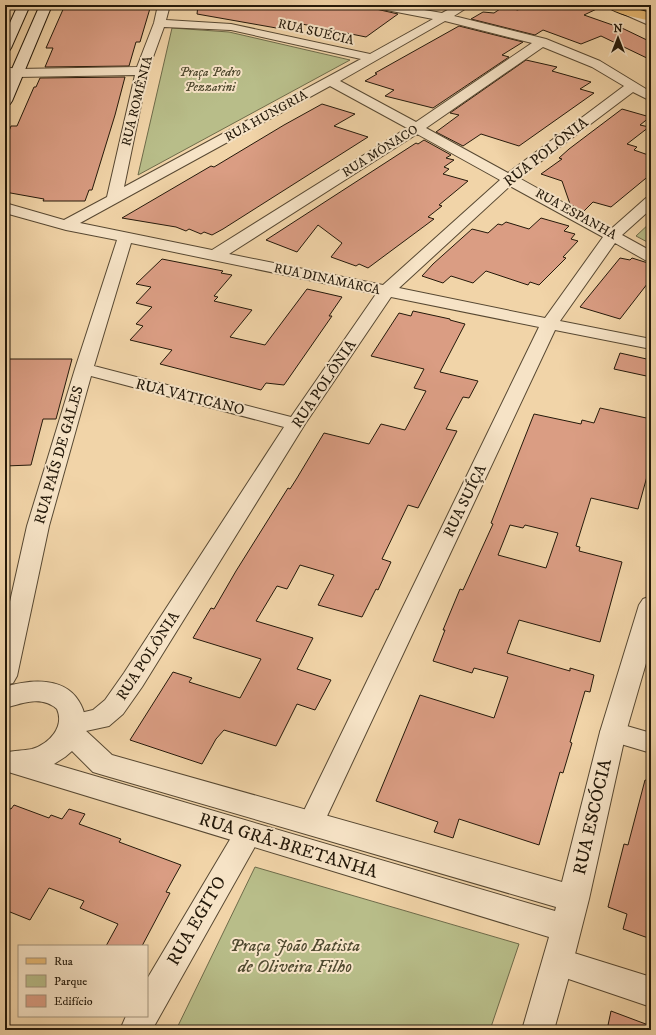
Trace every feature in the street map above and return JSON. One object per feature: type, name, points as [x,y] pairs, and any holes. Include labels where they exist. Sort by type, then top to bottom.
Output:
[{"type":"main road","points":[[602,5],[651,17]]},
{"type":"street","points":[[6,46],[24,5]]},
{"type":"street","points":[[5,101],[11,72],[46,5]]},
{"type":"street","name":"RUA ROMÊNIA","points":[[114,199],[142,71],[160,23],[164,5]]},
{"type":"street","points":[[376,5],[443,17],[542,42],[596,64],[651,98]]},
{"type":"street","name":"RUA HUNGRIA","points":[[66,225],[331,81],[465,5]]},
{"type":"street","points":[[617,8],[651,23]]},
{"type":"street","name":"RUA SUÉCIA","points":[[160,23],[231,27],[372,58]]},
{"type":"street","name":"RUA MÔNACO","points":[[214,256],[418,128],[542,42]]},
{"type":"street","points":[[5,77],[11,72],[142,71]]},
{"type":"street","name":"RUA ESPANHA","points":[[331,81],[510,178],[651,257]]},
{"type":"street","name":"RUA POLÔNIA","points":[[71,728],[100,719],[114,707],[133,680],[296,424],[386,291],[510,178],[632,86]]},
{"type":"street","points":[[120,171],[128,176],[148,181]]},
{"type":"street","name":"RUA SUÍÇA","points":[[311,823],[549,324],[613,235],[651,201]]},
{"type":"street","name":"RUA DINAMARCA","points":[[5,208],[66,225],[125,238],[651,344]]},
{"type":"street","name":"RUA PAÍS DE GALES","points":[[5,676],[38,526],[84,369],[125,238]]},
{"type":"street","name":"RUA VATICANO","points":[[84,369],[296,424]]},
{"type":"street","name":"RUA ESCÓCIA","points":[[538,1030],[558,962],[574,899],[613,732],[651,605]]},
{"type":"street","points":[[5,698],[26,691],[41,691],[55,694],[65,702],[71,712],[71,728],[64,741],[56,750],[34,761],[7,762]]},
{"type":"street","name":"RUA GRÃ-BRETANHA","points":[[71,728],[103,764],[574,899]]},
{"type":"street","points":[[613,732],[651,743]]},
{"type":"street","name":"RUA GRÃ-BRETANHA","points":[[7,762],[566,928]]},
{"type":"street","name":"RUA EGITO","points":[[148,1006],[248,834]]},
{"type":"street","points":[[558,962],[651,992]]},
{"type":"street","points":[[134,1030],[142,1017]]},
{"type":"green space","name":"Praça Pedro Pezzarini","points":[[172,28],[229,32],[350,60],[138,175]]},
{"type":"green space","points":[[651,222],[651,244],[636,236]]},
{"type":"green space","name":"Praça João Batista de Oliveira Filho","points":[[255,867],[519,944],[490,1030],[176,1030]]},
{"type":"building","points":[[65,5],[151,5],[140,42],[136,42],[129,66],[45,67],[53,48],[46,48]]},
{"type":"building","points":[[198,5],[369,5],[376,9],[398,14],[366,37],[292,22],[282,29],[197,14]]},
{"type":"building","points":[[524,5],[605,5],[584,15],[624,29],[651,42],[651,60],[601,36],[581,44],[543,30],[535,35],[471,19],[483,12],[494,13],[503,7],[518,10]]},
{"type":"building","points":[[459,26],[523,42],[502,55],[509,57],[433,108],[385,96],[394,90],[365,81],[377,74],[375,73]]},
{"type":"building","points":[[526,60],[557,67],[552,71],[591,82],[580,89],[594,93],[519,146],[481,134],[463,146],[436,132],[459,115],[450,113]]},
{"type":"building","points":[[125,77],[92,190],[89,190],[85,201],[43,201],[44,199],[5,192],[5,141],[11,126],[17,126],[34,87],[36,87],[40,78]]},
{"type":"building","points":[[322,104],[355,114],[334,126],[368,137],[223,229],[212,235],[204,232],[201,234],[189,229],[186,231],[176,227],[122,218],[211,166],[214,167]]},
{"type":"building","points":[[622,109],[650,117],[640,125],[649,127],[627,144],[637,147],[634,150],[651,156],[651,174],[611,207],[593,202],[583,212],[570,204],[562,181],[541,174],[562,159],[559,158],[569,149]]},
{"type":"building","points":[[424,140],[451,155],[446,158],[454,160],[444,167],[449,169],[443,174],[468,181],[439,205],[442,206],[428,217],[434,219],[368,268],[359,264],[356,266],[331,257],[342,243],[318,225],[297,252],[266,240],[416,143],[418,144]]},
{"type":"building","points":[[541,218],[569,226],[564,231],[575,234],[571,239],[578,241],[563,257],[566,258],[539,285],[530,282],[528,285],[486,271],[473,283],[451,276],[443,283],[422,276],[433,264],[472,229],[488,233],[498,224],[502,225],[506,222],[529,229]]},
{"type":"building","points":[[620,258],[630,260],[632,258],[651,264],[651,279],[620,319],[580,307]]},
{"type":"building","points":[[162,259],[223,271],[221,273],[232,275],[214,296],[218,297],[214,301],[252,310],[230,337],[265,345],[307,289],[342,297],[329,316],[332,316],[284,385],[266,383],[261,390],[160,364],[172,350],[130,340],[143,326],[136,324],[152,307],[136,303],[151,287],[136,284]]},
{"type":"building","points":[[413,311],[450,319],[465,324],[440,372],[478,381],[469,398],[463,397],[446,429],[457,431],[418,508],[408,505],[382,559],[391,562],[378,590],[376,589],[362,617],[318,605],[334,575],[300,565],[287,589],[277,586],[256,621],[313,638],[297,669],[331,680],[315,710],[297,704],[276,746],[224,730],[216,739],[202,764],[130,740],[173,672],[192,678],[189,682],[240,698],[261,659],[193,638],[211,608],[214,609],[236,571],[288,488],[290,489],[324,433],[369,444],[381,424],[405,430],[426,391],[414,388],[424,369],[371,356],[399,313],[411,316]]},
{"type":"building","points":[[620,353],[651,360],[651,377],[614,369]]},
{"type":"building","points":[[5,359],[72,359],[56,419],[43,419],[31,465],[5,466]]},
{"type":"building","points":[[600,408],[651,419],[651,462],[638,509],[591,498],[576,546],[580,547],[579,551],[622,562],[600,642],[519,620],[507,653],[570,671],[570,668],[594,675],[590,692],[585,691],[570,742],[572,743],[563,773],[560,772],[539,845],[459,819],[453,838],[434,832],[438,822],[376,801],[420,695],[494,718],[508,677],[474,668],[472,673],[433,661],[445,630],[443,630],[460,589],[463,590],[493,524],[491,523],[534,414],[581,424],[582,420],[594,423]],"holes":[[[510,525],[523,528],[525,525],[558,533],[546,568],[498,555]]]},
{"type":"building","points":[[645,780],[651,781],[651,939],[623,929],[627,914],[608,907],[624,844],[628,845]]},
{"type":"building","points":[[14,805],[49,818],[51,815],[62,819],[69,809],[85,814],[79,824],[121,839],[119,842],[181,865],[166,892],[170,893],[143,945],[107,945],[118,924],[80,908],[84,901],[49,888],[30,920],[5,910],[5,807],[11,809]]},
{"type":"building","points":[[611,1011],[651,1026],[651,1030],[607,1030]]}]
